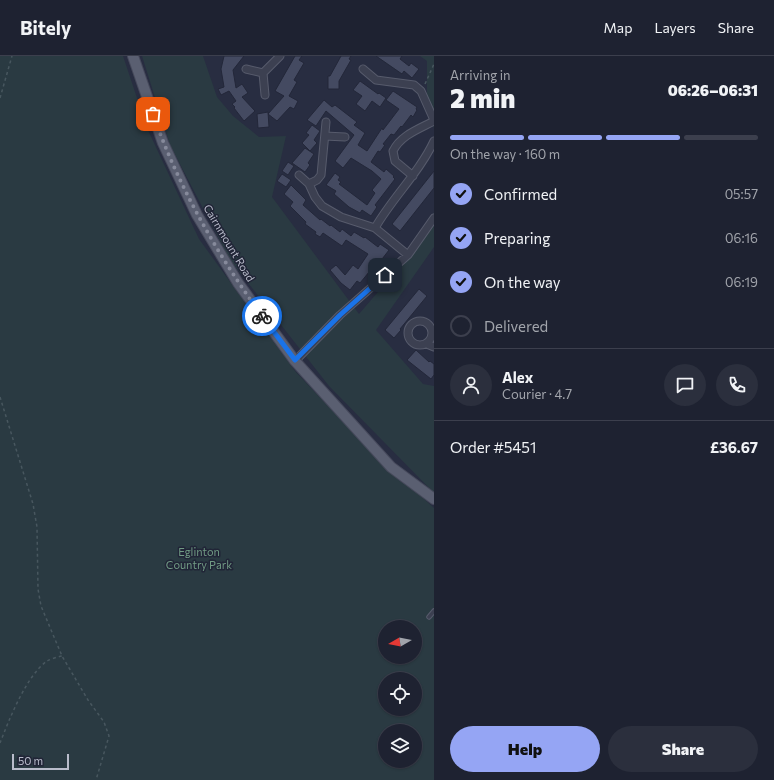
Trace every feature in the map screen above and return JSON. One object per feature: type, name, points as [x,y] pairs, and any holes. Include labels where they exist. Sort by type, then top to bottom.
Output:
[{"type":"main road","name":"Cairnmount Road","points":[[133,56],[163,143],[198,214],[238,283],[295,360],[390,467],[434,499]]},
{"type":"street","points":[[263,73],[280,56]]},
{"type":"street","points":[[246,69],[263,73]]},
{"type":"street","points":[[363,69],[376,80],[414,85],[421,92],[434,120],[403,138],[397,143],[393,151],[395,161],[413,176]]},
{"type":"street","points":[[263,73],[265,95]]},
{"type":"street","points":[[309,184],[318,180],[321,175],[326,122]]},
{"type":"street","points":[[325,136],[345,137]]},
{"type":"street","points":[[375,228],[382,215],[413,176],[434,141]]},
{"type":"street","points":[[299,175],[309,184],[315,197],[322,206],[341,217],[375,228],[408,255]]},
{"type":"street","points":[[295,360],[340,315],[408,255],[434,218]]},
{"type":"street","points":[[427,344],[434,347]]},
{"type":"lane","points":[[430,617],[434,611]]},
{"type":"path","points":[[0,98],[12,56]]},
{"type":"path","points":[[421,92],[434,64]]},
{"type":"path","points":[[0,396],[33,504],[38,527],[38,589],[41,606],[62,656],[88,700],[104,722],[109,736],[96,780]]},
{"type":"path","points":[[0,743],[22,693],[38,669],[48,660],[62,656]]},
{"type":"green space","name":"Eglinton Country Park","points":[[0,56],[123,56],[147,128],[199,239],[295,371],[365,445],[434,508],[434,780],[0,780]]},
{"type":"green space","points":[[142,56],[203,56],[217,97],[233,116],[259,137],[286,136],[272,197],[359,314],[421,242],[434,212],[434,247],[376,330],[423,384],[434,386],[434,493],[329,386],[230,260],[170,145]]},
{"type":"green space","points":[[420,56],[434,56],[434,128],[427,111],[427,61]]},
{"type":"building","points":[[224,56],[244,56],[233,70],[236,88],[242,84],[248,93],[242,97],[255,111],[244,121],[232,104],[236,101],[229,91],[221,95],[218,89],[224,87],[221,69]]},
{"type":"building","points":[[295,56],[302,56],[299,60],[304,63],[294,80],[297,82],[289,96],[298,101],[294,109],[290,107],[277,121],[268,114],[284,96],[275,91]]},
{"type":"building","points":[[341,56],[351,56],[349,59],[351,60],[339,81],[339,89],[328,89],[328,76],[330,76]]},
{"type":"building","points":[[376,56],[402,56],[400,59],[409,66],[411,63],[419,69],[412,78],[404,71],[402,74]]},
{"type":"building","points":[[360,81],[386,98],[380,107],[372,101],[365,111],[356,104],[362,96],[353,90]]},
{"type":"building","points":[[393,91],[417,107],[417,110],[413,117],[411,115],[394,135],[391,134],[383,144],[385,145],[380,152],[378,151],[371,162],[384,172],[386,169],[394,176],[393,177],[395,179],[375,205],[377,207],[371,216],[362,210],[360,213],[349,207],[334,194],[336,191],[326,185],[335,173],[340,177],[338,180],[341,182],[339,184],[367,205],[375,193],[372,190],[381,179],[372,171],[351,158],[343,168],[335,161],[354,135],[326,111],[316,126],[307,120],[324,100],[332,107],[335,105],[357,122],[354,125],[365,133],[358,145],[367,151],[382,128],[383,130],[399,109],[386,100]]},
{"type":"building","points":[[268,112],[269,127],[258,128],[257,114]]},
{"type":"building","points":[[312,125],[320,131],[314,140],[317,143],[310,151],[302,143],[309,135],[306,133]]},
{"type":"building","points":[[305,148],[314,154],[308,163],[310,165],[305,172],[292,163]]},
{"type":"building","points":[[288,162],[294,166],[288,175],[282,171]]},
{"type":"building","points":[[434,171],[434,188],[400,231],[392,224]]},
{"type":"building","points":[[282,174],[291,180],[286,187],[277,181]]},
{"type":"building","points":[[291,185],[306,200],[303,205],[320,220],[321,219],[330,226],[331,225],[340,232],[342,229],[351,236],[354,232],[364,238],[365,237],[378,247],[380,244],[389,250],[376,267],[374,266],[360,283],[357,281],[350,290],[341,283],[330,270],[336,265],[345,275],[353,265],[358,269],[368,254],[346,240],[342,246],[323,233],[320,237],[315,234],[316,232],[305,224],[306,222],[290,206],[293,202],[284,194]]},
{"type":"building","points":[[419,289],[427,296],[394,338],[385,330]]},
{"type":"building","points":[[416,350],[429,362],[430,361],[434,364],[434,375],[431,379],[407,360]]},
{"type":"way so far","points":[[153,114],[163,143],[198,214],[238,283],[262,316]]},
{"type":"route","points":[[262,316],[295,360],[340,315],[385,275]]}]
